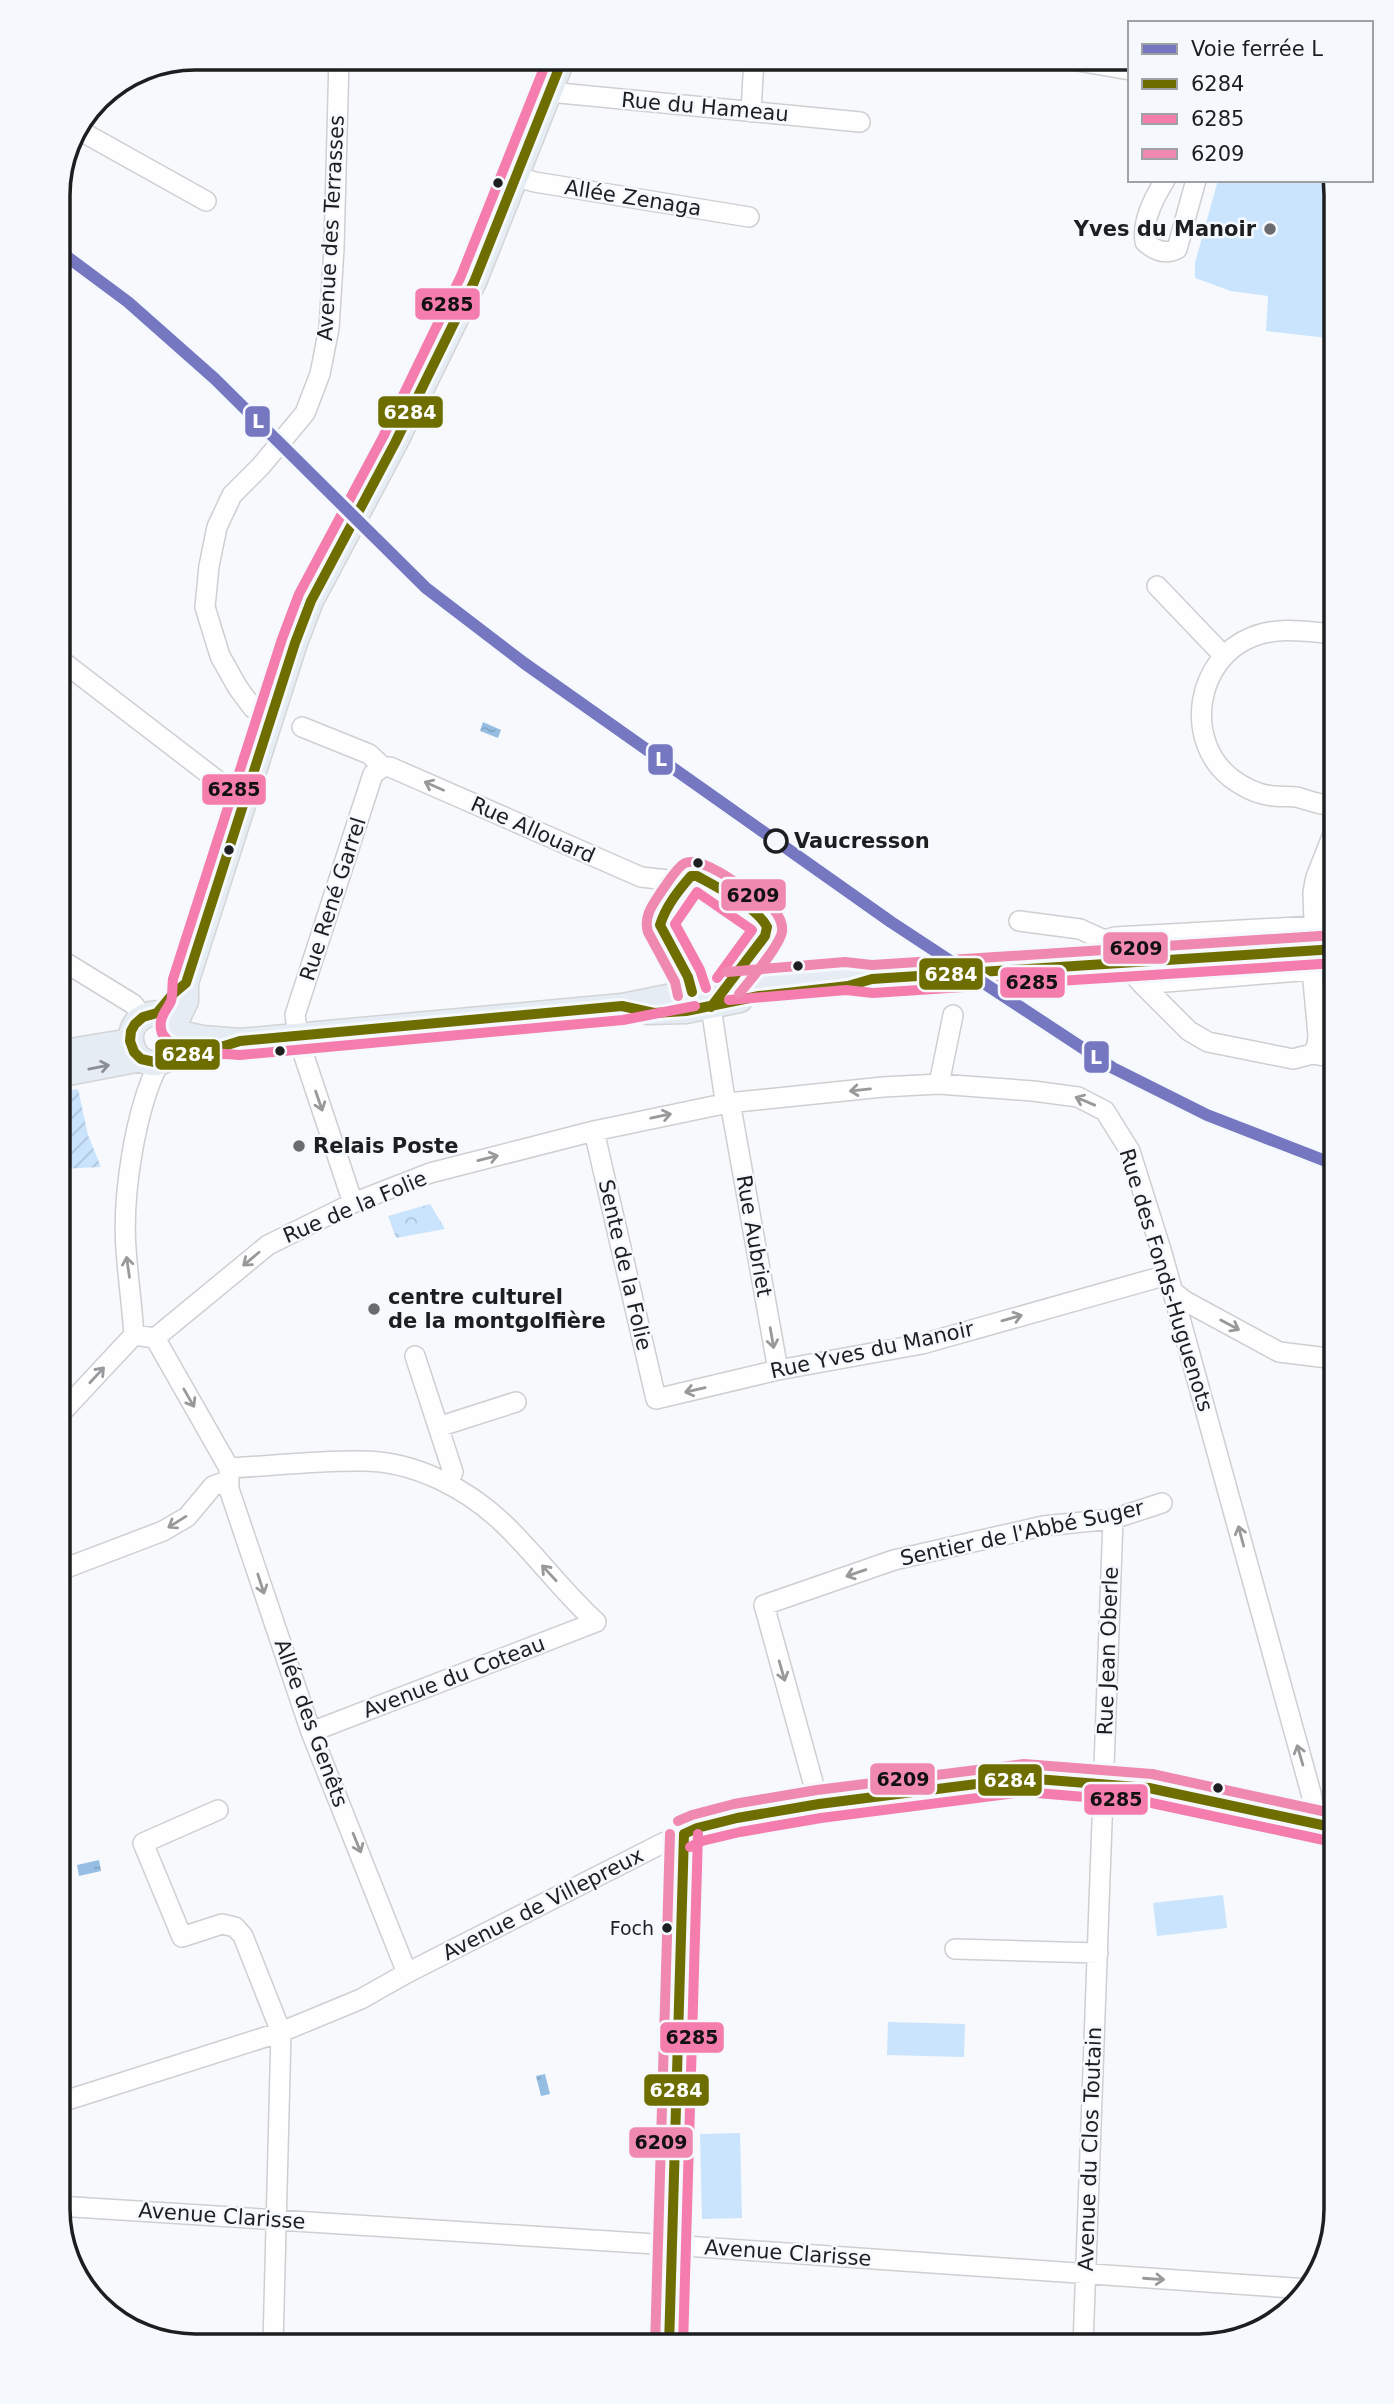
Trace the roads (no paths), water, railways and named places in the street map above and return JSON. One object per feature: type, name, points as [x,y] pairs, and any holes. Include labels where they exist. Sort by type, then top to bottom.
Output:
[{"type":"main road","points":[[150,1055],[131,1031],[163,1022],[186,1001],[186,983],[311,601],[395,443],[474,282],[558,70]]},
{"type":"main road","points":[[701,999],[728,986],[846,976],[872,979],[1316,949]]},
{"type":"main road","points":[[163,1022],[203,1038],[240,1041],[763,995],[848,986],[872,979]]},
{"type":"main road","points":[[70,1072],[178,1046],[163,1022]]},
{"type":"main road","points":[[70,1054],[150,1055],[205,1052],[240,1041]]},
{"type":"street","name":"Avenue des Terrasses","points":[[271,719],[253,708],[237,688],[220,656],[205,607],[209,566],[217,527],[232,495],[261,466],[305,413],[320,374],[329,328],[339,70]]},
{"type":"street","points":[[751,112],[753,70]]},
{"type":"street","name":"Rue du Hameau","points":[[549,92],[860,122]]},
{"type":"street","points":[[86,134],[206,201]]},
{"type":"street","name":"Allée Zenaga","points":[[517,177],[749,217]]},
{"type":"street","points":[[1164,182],[1152,202],[1144,233],[1145,242],[1164,253],[1177,249],[1195,182]]},
{"type":"street","points":[[1157,586],[1224,656]]},
{"type":"street","points":[[1324,633],[1284,630],[1251,637],[1224,656],[1213,670],[1206,685],[1201,709],[1202,727],[1211,754],[1223,770],[1247,788],[1272,796],[1293,796],[1324,806]]},
{"type":"street","points":[[70,667],[218,781]]},
{"type":"street","name":"Rue Allouard","points":[[302,727],[369,754],[383,767],[390,767],[641,877],[686,882]]},
{"type":"street","name":"Rue René Garrel","points":[[298,1036],[295,1016],[299,1003],[373,774],[383,767]]},
{"type":"street","points":[[1312,1054],[1317,1046],[1318,1035],[1313,892],[1324,858]]},
{"type":"street","points":[[1019,920],[1080,929],[1104,940],[1142,984],[1189,1031],[1208,1042],[1293,1059],[1312,1054],[1324,1056]]},
{"type":"street","points":[[1104,940],[1115,937],[1316,949]]},
{"type":"street","points":[[1142,984],[1316,949]]},
{"type":"street","points":[[70,965],[163,1022]]},
{"type":"street","name":"Rue Aubriet","points":[[701,999],[724,1093],[732,1113],[778,1370]]},
{"type":"street","points":[[939,1084],[953,1015]]},
{"type":"street","points":[[298,1036],[353,1203]]},
{"type":"street","points":[[70,1404],[134,1335],[126,1249],[127,1193],[150,1082],[150,1055]]},
{"type":"street","name":"Rue des Fonds-Huguenots","points":[[728,1102],[939,1084],[1078,1097],[1105,1111],[1130,1151],[1170,1283],[1311,1793],[1314,1811],[1311,1822]]},
{"type":"street","name":"Rue de la Folie","points":[[155,1338],[268,1245],[353,1203],[430,1173],[594,1131],[728,1102]]},
{"type":"street","name":"Sente de la Folie","points":[[594,1131],[656,1399]]},
{"type":"street","points":[[1170,1283],[1185,1301],[1279,1352],[1324,1358]]},
{"type":"street","name":"Rue Yves du Manoir","points":[[656,1399],[778,1370],[922,1344],[1170,1283]]},
{"type":"street","points":[[134,1335],[155,1338]]},
{"type":"street","name":"Allée des Genêts","points":[[155,1338],[229,1474],[229,1489],[311,1732],[407,1973]]},
{"type":"street","points":[[70,1566],[163,1531],[187,1517],[213,1486],[229,1474],[364,1460],[403,1467],[448,1483],[453,1472],[415,1356]]},
{"type":"street","points":[[438,1427],[516,1402]]},
{"type":"street","name":"Avenue du Coteau","points":[[311,1732],[596,1622],[503,1524],[448,1483]]},
{"type":"street","name":"Sentier de l'Abbé Suger","points":[[819,1804],[764,1605],[894,1560],[1043,1526],[1114,1518],[1162,1503]]},
{"type":"street","name":"Rue Jean Oberle","points":[[1104,1784],[1102,1774],[1114,1518]]},
{"type":"street","name":"Avenue de Villepreux","points":[[70,2099],[281,2032],[361,1999],[407,1973],[684,1834],[737,1818],[819,1804],[1024,1778],[1149,1788],[1324,1825]]},
{"type":"street","name":"Avenue du Clos Toutain","points":[[1084,2334],[1104,1784]]},
{"type":"street","points":[[218,1810],[143,1843],[182,1937],[222,1924],[235,1927],[243,1936],[281,2032],[273,2334]]},
{"type":"street","points":[[669,2334],[684,1834]]},
{"type":"street","points":[[955,1949],[1098,1952]]},
{"type":"street","name":"Avenue Clarisse","points":[[70,2207],[671,2245],[1295,2289]]},
{"type":"water","points":[[483,722],[501,730],[498,738],[480,731]]},
{"type":"water","points":[[99,1860],[101,1871],[79,1876],[77,1865]]},
{"type":"water","points":[[545,2074],[550,2094],[541,2096],[536,2076]]},
{"type":"rail line","name":"L","points":[[70,259],[128,302],[215,379],[426,588],[524,663],[891,922],[1113,1068],[1207,1115],[1324,1160]]},
{"type":"place","name":"Yves du Manoir","points":[[1270,229]]},
{"type":"place","name":"Vaucresson","points":[[776,841]]},
{"type":"place","name":"Relais Poste","points":[[299,1146]]},
{"type":"place","name":"centre culturel de la montgolfière","points":[[374,1309]]},
{"type":"place","name":"Foch","points":[[667,1928]]}]
